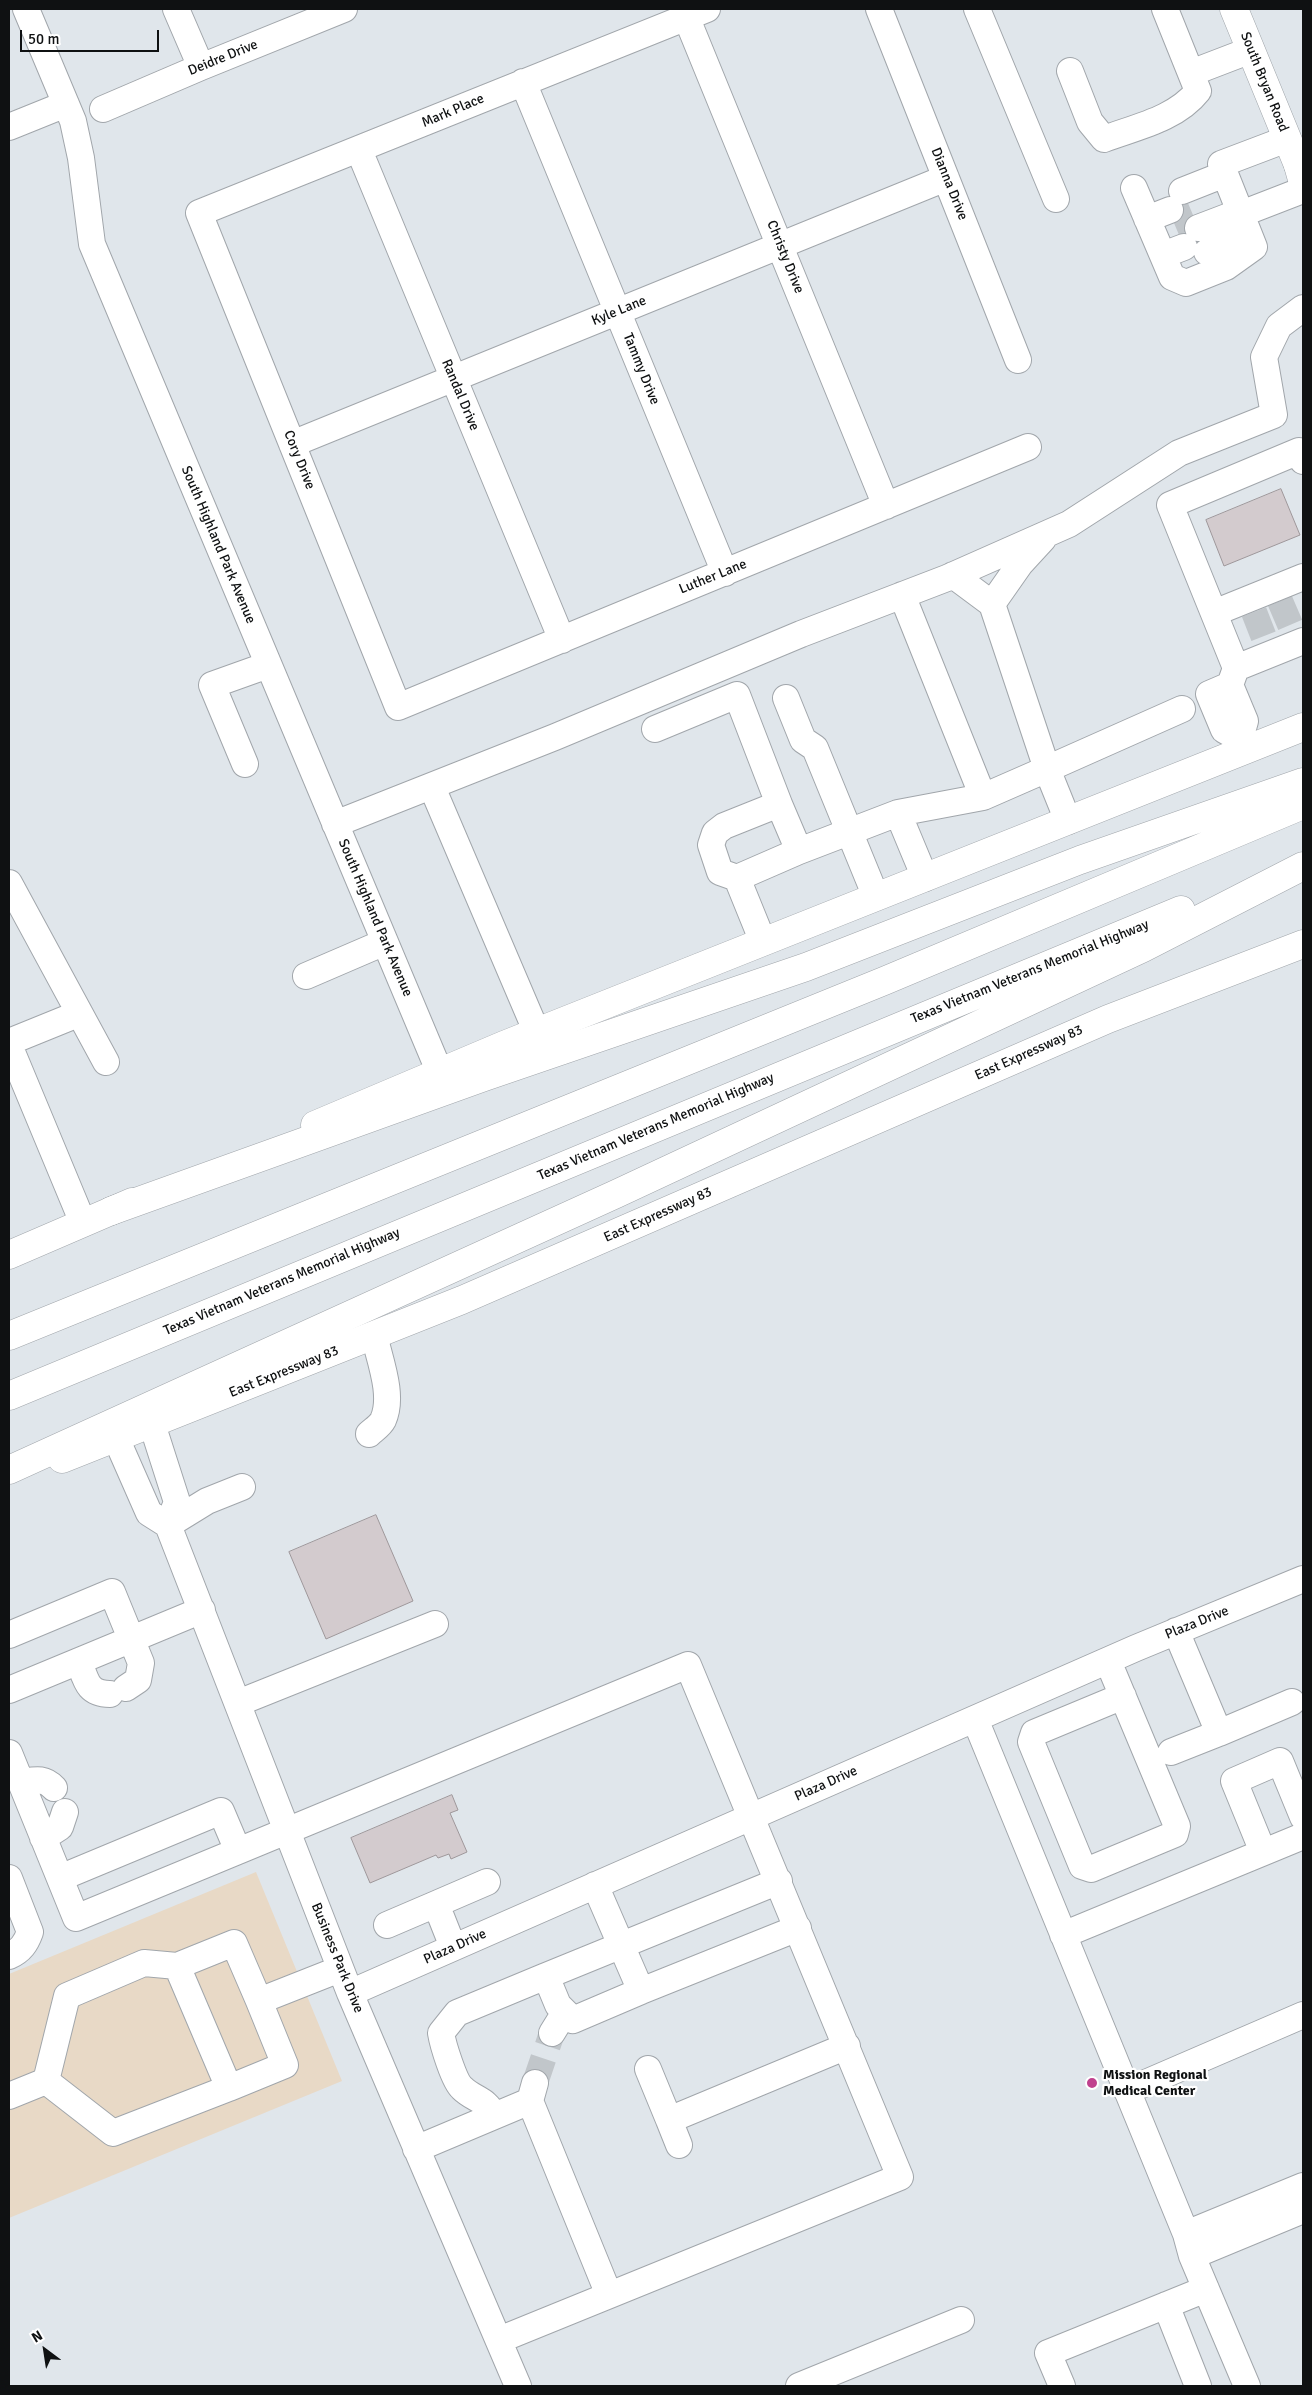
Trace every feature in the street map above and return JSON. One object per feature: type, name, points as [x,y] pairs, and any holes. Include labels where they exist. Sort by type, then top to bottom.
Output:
[{"type":"main road","name":"South Bryan Road","points":[[1234,9],[1299,165]]},
{"type":"main road","points":[[9,1254],[537,1033],[1068,820],[1242,744],[1298,730]]},
{"type":"main road","points":[[111,1212],[484,1077],[806,967],[1080,860],[1303,782]]},
{"type":"main road","points":[[9,1336],[884,981],[1303,804]]},
{"type":"main road","name":"Texas Vietnam Veterans Memorial Highway","points":[[9,1396],[1303,860]]},
{"type":"main road","points":[[9,1470],[616,1194],[1143,948],[1303,866]]},
{"type":"main road","points":[[1261,960],[1303,933]]},
{"type":"main road","name":"East Expressway 83","points":[[9,1479],[462,1300],[1108,1018],[1303,944]]},
{"type":"street","name":"South Highland Park Avenue","points":[[26,9],[66,104],[81,158],[92,244],[440,1073]]},
{"type":"street","points":[[176,9],[200,67]]},
{"type":"street","name":"Deidre Drive","points":[[104,110],[200,67],[344,9]]},
{"type":"street","name":"Dianna Drive","points":[[879,9],[1018,360]]},
{"type":"street","points":[[977,9],[1056,199]]},
{"type":"street","points":[[1070,71],[1090,122],[1104,139],[1163,117],[1188,103],[1198,91],[1166,9]]},
{"type":"street","name":"Mark Place","points":[[198,213],[358,150],[692,12]]},
{"type":"street","name":"Christy Drive","points":[[692,12],[780,245],[886,506]]},
{"type":"street","points":[[1191,73],[1251,50]]},
{"type":"street","name":"Tammy Drive","points":[[523,82],[724,573]]},
{"type":"street","points":[[9,127],[66,104]]},
{"type":"street","name":"Randal Drive","points":[[358,150],[562,640]]},
{"type":"street","points":[[1173,227],[1172,277],[1186,283],[1226,268],[1254,247],[1221,164],[1299,165]]},
{"type":"street","points":[[1173,227],[1238,206],[1299,165]]},
{"type":"street","name":"Kyle Lane","points":[[292,444],[946,178]]},
{"type":"street","points":[[1173,227],[1238,206]]},
{"type":"street","name":"Cory Drive","points":[[198,213],[398,707]]},
{"type":"street","points":[[336,824],[432,787],[801,634],[953,575],[1069,524],[1178,453],[1274,415],[1264,357],[1280,326],[1303,308]]},
{"type":"street","name":"Luther Lane","points":[[398,707],[1028,447]]},
{"type":"street","points":[[1242,744],[1245,721],[1233,676],[1214,614],[1170,505],[1302,454]]},
{"type":"street","points":[[992,604],[1020,564],[1046,534]]},
{"type":"street","points":[[953,575],[992,604],[1046,769],[1068,820]]},
{"type":"street","points":[[1214,614],[1251,606],[1278,595],[1303,577]]},
{"type":"street","points":[[902,595],[983,797]]},
{"type":"street","points":[[1233,676],[1268,647],[1298,638]]},
{"type":"street","points":[[245,764],[212,685],[268,665]]},
{"type":"street","points":[[655,729],[738,695],[779,804],[799,851]]},
{"type":"street","points":[[786,698],[803,740],[815,748],[876,897]]},
{"type":"street","points":[[779,804],[724,826],[715,833],[711,845],[720,872],[737,878],[799,851],[898,813],[983,797],[1182,709]]},
{"type":"street","points":[[432,787],[537,1033]]},
{"type":"street","points":[[898,813],[925,878]]},
{"type":"street","points":[[737,878],[763,942]]},
{"type":"street","points":[[9,883],[78,1014],[106,1062]]},
{"type":"street","points":[[306,976],[385,942]]},
{"type":"street","points":[[78,1014],[9,1044],[83,1223]]},
{"type":"street","points":[[369,1434],[382,1422],[387,1407],[386,1391],[374,1336]]},
{"type":"street","points":[[152,1424],[177,1502],[168,1525]]},
{"type":"street","points":[[116,1438],[148,1513],[168,1525]]},
{"type":"street","points":[[168,1525],[207,1501],[242,1487]]},
{"type":"street","name":"Business Park Drive","points":[[168,1525],[345,1981],[518,2386]]},
{"type":"street","name":"Plaza Drive","points":[[259,2001],[345,1981],[454,1947],[1108,1660],[1303,1579]]},
{"type":"street","points":[[9,1635],[112,1592],[141,1663],[138,1680],[118,1691],[94,1691],[89,1686],[79,1661]]},
{"type":"street","points":[[9,1690],[202,1610]]},
{"type":"street","points":[[238,1703],[436,1624]]},
{"type":"street","points":[[1176,1631],[1219,1733]]},
{"type":"street","points":[[1108,1660],[1123,1696],[1177,1826],[1175,1834],[1091,1869],[1082,1866],[1031,1742],[1034,1733],[1123,1696]]},
{"type":"street","points":[[9,1753],[76,1918],[688,1665],[900,2177],[498,2340]]},
{"type":"street","points":[[1171,1752],[1292,1702]]},
{"type":"street","points":[[975,1719],[1206,2290],[1247,2386]]},
{"type":"street","points":[[1263,1852],[1234,1780],[1280,1761],[1303,1817]]},
{"type":"street","points":[[21,1782],[40,1780],[48,1782],[54,1788]]},
{"type":"street","points":[[60,1878],[222,1811],[238,1851]]},
{"type":"street","points":[[43,1838],[60,1827],[64,1812]]},
{"type":"street","points":[[1063,1935],[1303,1836]]},
{"type":"street","points":[[9,1878],[30,1932],[26,1944],[16,1953],[9,1956]]},
{"type":"street","points":[[494,2116],[490,2106],[461,2088],[444,2047],[441,2033],[457,2013],[779,1881]]},
{"type":"street","points":[[387,1925],[487,1882]]},
{"type":"street","points":[[595,1885],[642,1991]]},
{"type":"street","points":[[436,1904],[454,1947]]},
{"type":"street","points":[[546,1976],[558,2005],[559,2022],[573,2020],[798,1928]]},
{"type":"street","points":[[234,1943],[285,2065],[114,2133],[46,2081],[68,1996],[144,1963],[177,1966],[234,1943]]},
{"type":"street","points":[[177,1966],[229,2088]]},
{"type":"street","points":[[1127,2091],[1303,2015]]},
{"type":"street","points":[[669,2120],[847,2046]]},
{"type":"street","points":[[648,2069],[679,2145]]},
{"type":"street","points":[[9,2096],[46,2081]]},
{"type":"street","points":[[416,2149],[494,2116],[533,2092],[609,2295]]},
{"type":"street","points":[[1189,2245],[1288,2208],[1303,2186]]},
{"type":"street","points":[[1062,2386],[1048,2353],[1206,2290]]},
{"type":"street","points":[[1166,2306],[1198,2386]]},
{"type":"street","points":[[800,2386],[961,2320]]},
{"type":"shaded area","points":[[256,1872],[342,2081],[9,2218],[9,1974]]},
{"type":"building","points":[[1281,489],[1300,535],[1224,566],[1206,520]]},
{"type":"building","points":[[376,1515],[413,1601],[326,1639],[289,1552]]},
{"type":"building","points":[[452,1795],[458,1810],[450,1813],[467,1852],[451,1859],[449,1854],[438,1858],[436,1855],[370,1883],[351,1838]]},
{"type":"tunnel","points":[[1174,223],[1193,215]]},
{"type":"tunnel","points":[[1280,601],[1292,629]]},
{"type":"tunnel","points":[[1254,612],[1265,640]]},
{"type":"tunnel","points":[[535,2083],[552,2033]]},
{"type":"place","name":"Mission Regional Medical Center","points":[[1092,2083]]}]
